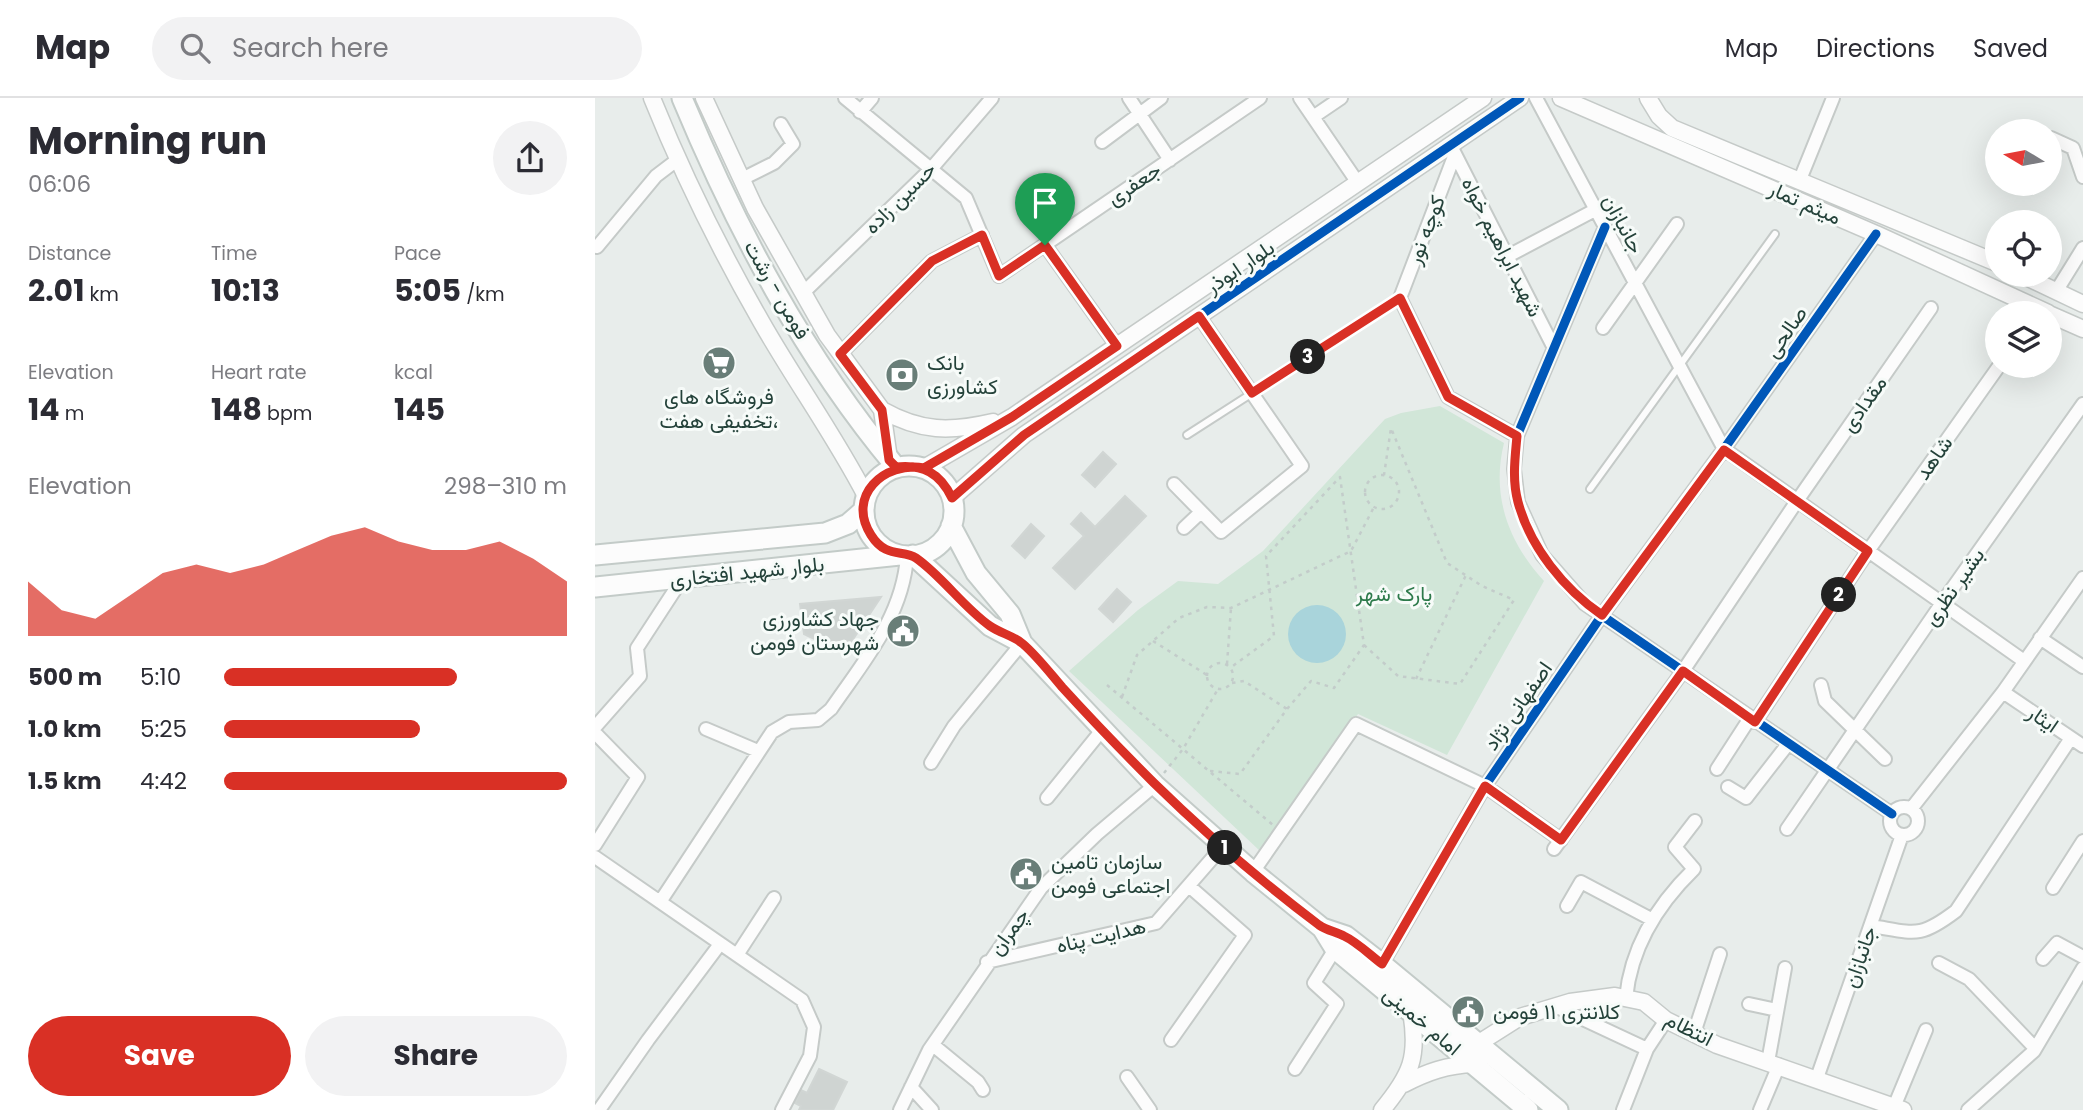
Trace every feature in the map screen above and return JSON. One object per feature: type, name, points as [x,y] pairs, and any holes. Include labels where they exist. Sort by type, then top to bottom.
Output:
[{"type":"main road","name":"فومن - رشت","points":[[682,98],[719,185],[778,298],[850,408],[893,463]]},
{"type":"main road","points":[[893,463],[924,468],[936,475],[952,498],[954,512],[951,526],[934,548],[907,555],[881,547],[871,536],[866,524],[865,503],[873,483],[893,463]]},
{"type":"main road","name":"بلوار شهید افتخاری","points":[[595,555],[825,533],[848,524],[865,503]]},
{"type":"main road","name":"امام خمینی","points":[[951,526],[976,573],[1010,614],[1022,643]]},
{"type":"main road","name":"بلوار شهید افتخاری","points":[[595,587],[907,555]]},
{"type":"main road","name":"امام خمینی","points":[[907,555],[990,626],[1022,643],[1156,785],[1253,872],[1322,928],[1335,949],[1528,1110]]},
{"type":"main road","name":"امام خمینی","points":[[1322,928],[1346,936],[1558,1110]]},
{"type":"street","points":[[652,98],[677,160],[762,323],[845,456],[865,503]]},
{"type":"street","points":[[703,98],[741,179],[803,293],[840,354],[882,410],[905,423],[936,429],[970,428],[1012,417]]},
{"type":"street","name":"جعفری","points":[[845,98],[966,198],[999,276],[1260,98]]},
{"type":"street","points":[[860,112],[872,98]]},
{"type":"street","name":"حسین زاده","points":[[803,293],[931,169],[992,98]]},
{"type":"street","points":[[1129,98],[1170,160]]},
{"type":"street","points":[[1102,142],[1161,98]]},
{"type":"street","points":[[1300,98],[1370,200]]},
{"type":"street","points":[[1313,117],[1341,98]]},
{"type":"street","name":"بلوار ابوذر","points":[[924,468],[1012,417],[1483,98]]},
{"type":"street","name":"بلوار ابوذر","points":[[952,498],[1024,435],[1370,200],[1453,150],[1520,98]]},
{"type":"street","name":"جانبازان","points":[[1536,98],[1724,450],[2024,661]]},
{"type":"street","name":"میثم تمار","points":[[1561,98],[1799,182],[1985,258]]},
{"type":"street","name":"میثم تمار","points":[[1649,98],[1668,135],[2021,301]]},
{"type":"street","points":[[1799,182],[1833,98]]},
{"type":"street","points":[[741,179],[774,163],[793,144],[781,124]]},
{"type":"street","points":[[2062,143],[2073,148],[2083,177]]},
{"type":"street","name":"شهید ابراهیم خواه","points":[[1453,150],[1554,348]]},
{"type":"street","name":"کوچه نور","points":[[1400,298],[1453,150]]},
{"type":"street","points":[[597,247],[656,176],[677,160]]},
{"type":"street","points":[[1506,257],[1595,210]]},
{"type":"street","points":[[1603,328],[1677,224]]},
{"type":"street","points":[[1605,227],[1517,436],[1514,469],[1518,502],[1542,555],[1585,604],[1892,814]]},
{"type":"street","points":[[1917,253],[1926,233]]},
{"type":"street","name":"صالحی","points":[[1602,615],[1724,450],[1876,234]]},
{"type":"street","points":[[840,354],[932,261],[982,235]]},
{"type":"street","points":[[1045,245],[1117,346]]},
{"type":"street","points":[[2057,290],[2083,248]]},
{"type":"street","points":[[2050,287],[2083,304]]},
{"type":"street","points":[[1400,298],[1448,397],[1517,436]]},
{"type":"street","name":"مقدادی","points":[[1485,786],[1557,844],[1683,671],[1931,308]]},
{"type":"street","points":[[1174,484],[1221,532],[1301,466],[1199,316]]},
{"type":"street","name":"میثم تمار","points":[[2062,320],[2083,329]]},
{"type":"street","name":"شاهد","points":[[1717,769],[1991,378]]},
{"type":"street","name":"بشیر نظری","points":[[1787,829],[2083,404]]},
{"type":"street","points":[[882,410],[893,463]]},
{"type":"street","points":[[1184,528],[1201,512]]},
{"type":"street","points":[[660,902],[758,751],[781,725],[818,720],[831,709],[891,622],[906,577],[907,555]]},
{"type":"street","points":[[1911,809],[2003,692],[2083,578]]},
{"type":"street","points":[[595,845],[638,777],[596,730],[640,676],[637,648],[682,579]]},
{"type":"street","name":"اصفهانی نژاد","points":[[1382,964],[1485,786],[1602,615]]},
{"type":"street","points":[[2040,638],[2083,667]]},
{"type":"street","points":[[931,763],[954,726],[1022,643]]},
{"type":"street","points":[[1821,685],[1825,701],[1885,759]]},
{"type":"street","name":"ایثار","points":[[2003,692],[2083,747]]},
{"type":"street","points":[[1253,872],[1356,724],[1485,786]]},
{"type":"street","points":[[706,729],[758,751]]},
{"type":"street","points":[[1047,798],[1102,730]]},
{"type":"street","points":[[1871,926],[1915,933],[1932,928],[1956,911],[2071,738]]},
{"type":"street","points":[[1728,787],[1746,798],[1788,744]]},
{"type":"street","name":"چمران","points":[[900,1110],[933,1045],[987,962],[1041,888],[1097,834],[1156,785]]},
{"type":"street","points":[[1897,809],[1911,809],[1917,816],[1917,826],[1911,833],[1902,835],[1894,831],[1890,822],[1892,814],[1897,809]]},
{"type":"street","points":[[1626,998],[1628,975],[1651,919],[1677,885],[1694,869],[1675,847],[1695,821]]},
{"type":"street","name":"جانبازان","points":[[1817,1078],[1902,835]]},
{"type":"street","points":[[2053,888],[2083,841]]},
{"type":"street","name":"هدایت پناه","points":[[987,962],[1156,923],[1223,846]]},
{"type":"street","points":[[595,857],[802,1000],[814,1027],[810,1056],[782,1110]]},
{"type":"street","points":[[1567,906],[1581,882],[1651,919]]},
{"type":"street","points":[[1171,1040],[1245,935],[1189,886]]},
{"type":"street","points":[[737,956],[774,898]]},
{"type":"street","points":[[2043,959],[2057,943],[2083,957]]},
{"type":"street","points":[[599,1110],[647,1040],[720,944]]},
{"type":"street","points":[[1295,1069],[1336,1004],[1314,983],[1335,949]]},
{"type":"street","points":[[1694,1034],[1720,954]]},
{"type":"street","points":[[1939,963],[1969,979],[2035,1048]]},
{"type":"street","points":[[1760,1110],[1773,1064],[1777,1010],[1785,968]]},
{"type":"street","points":[[1968,1110],[2035,1048],[2083,968]]},
{"type":"street","name":"انتظام","points":[[1479,1043],[1520,1017],[1555,1006],[1615,996],[1644,1002],[1666,1020],[1717,1045],[1817,1078],[1898,1109]]},
{"type":"street","points":[[1749,1004],[1777,1010]]},
{"type":"street","points":[[1555,1006],[1647,1049]]},
{"type":"street","points":[[1404,1084],[1416,1035],[1412,1011]]},
{"type":"street","points":[[1623,1110],[1647,1049],[1666,1020]]},
{"type":"street","points":[[1898,1109],[1926,1030]]},
{"type":"street","points":[[933,1045],[978,1082],[983,1090]]},
{"type":"street","points":[[1382,1110],[1404,1084],[1426,1072],[1451,1065],[1474,1063]]},
{"type":"street","points":[[1127,1077],[1150,1110]]},
{"type":"street","points":[[911,1087],[932,1110]]},
{"type":"lane","points":[[1590,489],[1775,234]]},
{"type":"lane","points":[[1187,435],[1400,298]]},
{"type":"path","points":[[1230,668],[1274,636],[1266,556],[1341,477],[1363,645],[1398,676],[1460,684],[1514,600],[1482,586],[1447,563],[1391,428],[1384,475]]},
{"type":"path","points":[[1384,475],[1395,482],[1398,494],[1387,508],[1374,507],[1366,497],[1367,484],[1371,479],[1384,475]]},
{"type":"path","points":[[1122,697],[1137,655],[1179,618],[1207,607],[1231,608],[1351,551],[1374,507]]},
{"type":"path","points":[[1416,679],[1466,575]]},
{"type":"path","points":[[1227,665],[1231,608]]},
{"type":"path","points":[[1152,640],[1207,675]]},
{"type":"path","points":[[1210,771],[1240,774],[1311,681],[1334,688],[1363,645]]},
{"type":"path","points":[[1218,690],[1209,685],[1207,675],[1216,663],[1230,668],[1231,683]]},
{"type":"path","points":[[1156,785],[1183,748],[1218,690],[1231,683],[1244,681],[1287,709]]},
{"type":"path","points":[[1107,685],[1280,832]]},
{"type":"green space","name":"پارک شهر","points":[[1440,406],[1504,443],[1500,481],[1506,517],[1521,550],[1544,581],[1447,755],[1358,714],[1295,807],[1260,851],[1069,671],[1138,610],[1178,581],[1218,584],[1263,551],[1385,419],[1401,413]]},
{"type":"water","points":[[1317,605],[1333,610],[1341,618],[1346,634],[1341,650],[1333,658],[1317,663],[1301,658],[1293,650],[1288,634],[1293,618],[1301,610]]},
{"type":"building","points":[[1103,452],[1116,464],[1095,487],[1082,475]]},
{"type":"building","points":[[1125,496],[1146,516],[1075,589],[1053,568],[1084,536],[1071,524],[1081,513],[1095,527]]},
{"type":"building","points":[[1031,524],[1044,536],[1025,558],[1012,546]]},
{"type":"building","points":[[1117,589],[1131,602],[1113,622],[1099,609]]},
{"type":"building","points":[[881,597],[844,653],[804,634],[800,604]]},
{"type":"building","points":[[819,1069],[847,1082],[833,1110],[799,1110],[801,1106],[795,1103],[801,1090],[807,1093]]},
{"type":"cycle path","points":[[952,498],[1024,435],[1520,98]]},
{"type":"cycle path","points":[[1605,227],[1517,436],[1514,469],[1518,502],[1542,555],[1585,604],[1892,814]]},
{"type":"cycle path","points":[[1382,964],[1485,786],[1602,615],[1724,449],[1876,234]]},
{"type":"place","name":"فروشگاه های تخفیفی هفت،","points":[[719,363]]},
{"type":"place","name":"بانک کشاورزی","points":[[902,375]]},
{"type":"place","name":"جهاد کشاورزی شهرستان فومن","points":[[903,631]]},
{"type":"place","name":"سازمان تامین اجتماعی فومن","points":[[1026,874]]},
{"type":"place","name":"کلانتری ۱۱ فومن","points":[[1468,1012]]},
{"type":"route","points":[[1045,245],[999,276],[982,235],[932,261],[840,354],[882,410],[889,460],[896,467],[910,466],[924,468],[936,475],[946,485],[952,498],[1024,435],[1199,316],[1252,393],[1400,298],[1448,397],[1517,436],[1514,469],[1518,502],[1542,555],[1585,604],[1602,615],[1724,450],[1868,551],[1755,722],[1683,671],[1561,840],[1485,786],[1382,964],[1346,936],[1322,928],[1223,846],[1156,785],[1022,643],[990,626],[913,555],[894,554],[881,547],[871,536],[864,510],[866,496],[873,483],[883,474],[896,467],[924,468],[1012,417],[1117,346],[1045,245]]}]
